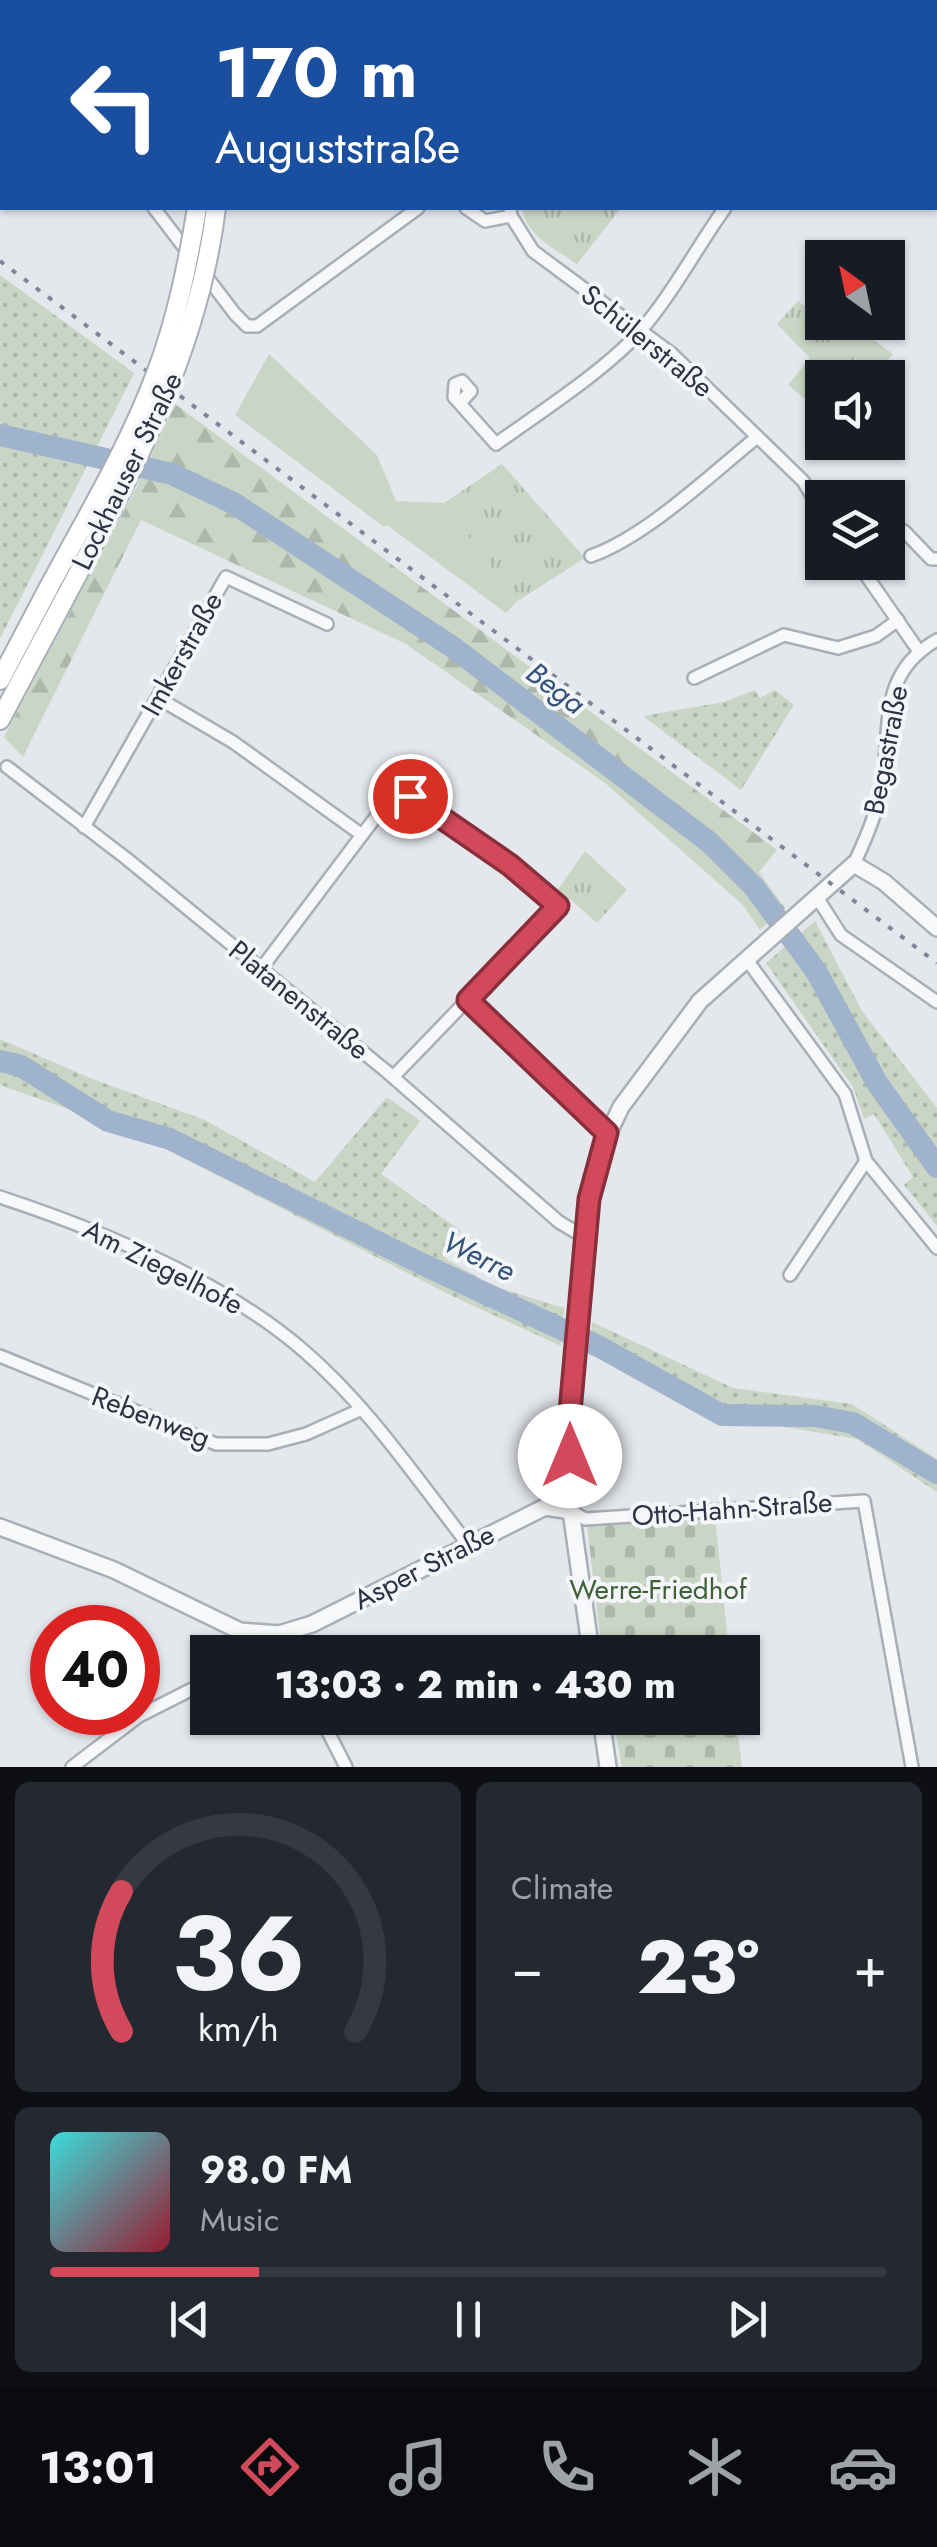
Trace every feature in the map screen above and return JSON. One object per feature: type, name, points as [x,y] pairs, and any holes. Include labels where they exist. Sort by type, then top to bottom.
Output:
[{"type":"main road","name":"Lockhauser Straße","points":[[0,720],[158,370],[188,263],[198,210]]},
{"type":"main road","name":"Lockhauser Straße","points":[[0,680],[128,481],[174,380],[204,280],[216,210]]},
{"type":"street","points":[[156,210],[242,322],[257,326],[415,210]]},
{"type":"street","name":"Schülerstraße","points":[[469,210],[484,221],[510,212],[533,250],[672,354],[805,485]]},
{"type":"street","points":[[460,403],[496,444],[619,352],[642,329],[723,210]]},
{"type":"street","points":[[591,556],[606,551],[679,501],[756,438]]},
{"type":"street","points":[[905,532],[919,549],[937,559]]},
{"type":"street","name":"Imkerstraße","points":[[84,827],[226,577],[326,624]]},
{"type":"street","points":[[870,580],[918,650]]},
{"type":"street","points":[[694,678],[784,635],[838,648],[876,636],[898,620]]},
{"type":"street","name":"Begastraße","points":[[589,1635],[571,1511],[570,1412],[589,1199],[607,1133],[676,1029],[700,1001],[854,864],[880,799],[892,695],[905,666],[918,650],[937,640]]},
{"type":"street","points":[[158,698],[233,742],[362,835]]},
{"type":"street","name":"Platanenstraße","points":[[7,768],[393,1077],[559,1222],[586,1238]]},
{"type":"street","points":[[260,969],[398,788],[510,865],[558,906],[393,1077]]},
{"type":"street","points":[[854,864],[884,882],[937,928]]},
{"type":"street","points":[[818,900],[840,935],[937,1002]]},
{"type":"street","points":[[747,960],[845,1094],[866,1161],[937,1248]]},
{"type":"street","points":[[468,1000],[607,1133]]},
{"type":"street","points":[[790,1275],[866,1161]]},
{"type":"street","name":"Am Ziegelhofe","points":[[0,1198],[77,1222],[233,1298],[304,1351],[362,1409],[468,1543]]},
{"type":"street","name":"Rebenweg","points":[[0,1356],[216,1444],[268,1444],[306,1434],[362,1409]]},
{"type":"street","name":"Otto-Hahn-Straße","points":[[571,1511],[585,1518],[864,1501],[912,1767]]},
{"type":"street","name":"Asper Straße","points":[[240,1631],[280,1634],[312,1624],[545,1507],[571,1511]]},
{"type":"street","points":[[0,1528],[114,1570],[240,1631],[239,1635]]},
{"type":"street","points":[[72,1767],[138,1716],[190,1689]]},
{"type":"street","points":[[330,1735],[346,1767]]},
{"type":"street","points":[[603,1735],[608,1767]]},
{"type":"green space","points":[[523,210],[619,210],[577,264],[535,234]]},
{"type":"green space","points":[[0,275],[134,373],[0,639]]},
{"type":"green space","points":[[798,301],[805,306],[805,340],[874,340],[893,354],[888,360],[808,360],[777,324]]},
{"type":"green space","points":[[269,354],[377,455],[396,501],[444,503],[516,602],[506,613],[235,415]]},
{"type":"green space","points":[[805,364],[805,399],[788,385]]},
{"type":"green space","points":[[175,404],[777,850],[759,872],[785,908],[760,930],[743,905],[605,783],[406,644],[141,520],[23,757],[4,737],[136,488]]},
{"type":"green space","points":[[502,464],[585,558],[516,602],[444,503]]},
{"type":"green space","points":[[755,690],[760,698],[775,690],[794,705],[741,790],[643,716],[724,702]]},
{"type":"green space","points":[[585,851],[627,890],[597,923],[570,899],[561,902],[554,895]]},
{"type":"green space","points":[[815,921],[862,1011],[937,1108],[937,1226],[904,1185],[913,1177],[874,1114],[864,1119],[853,1087],[766,963]]},
{"type":"green space","points":[[0,1039],[90,1078],[205,1120],[315,1182],[387,1097],[420,1121],[381,1174],[461,1231],[446,1259],[493,1286],[564,1308],[561,1346],[454,1297],[135,1133],[0,1085]]},
{"type":"green space","points":[[592,1322],[733,1388],[852,1404],[937,1459],[937,1492],[857,1439],[719,1416],[590,1354]]},
{"type":"green space","name":"Werre-Friedhof","points":[[715,1517],[727,1635],[600,1635],[587,1525]]},
{"type":"green space","points":[[616,1735],[738,1735],[742,1767],[622,1767]]},
{"type":"waterway","name":"Bega","points":[[0,435],[172,474],[235,504],[454,648],[709,842],[754,887],[816,971],[877,1083],[937,1167]]},
{"type":"waterway","name":"Werre","points":[[0,1061],[21,1066],[108,1121],[170,1139],[600,1347],[722,1415],[815,1416],[853,1423],[937,1473]]},
{"type":"railway","points":[[0,261],[937,963]]},
{"type":"route","points":[[410,796],[510,865],[558,906],[468,1000],[607,1133],[589,1199],[570,1412],[570,1456]]}]
